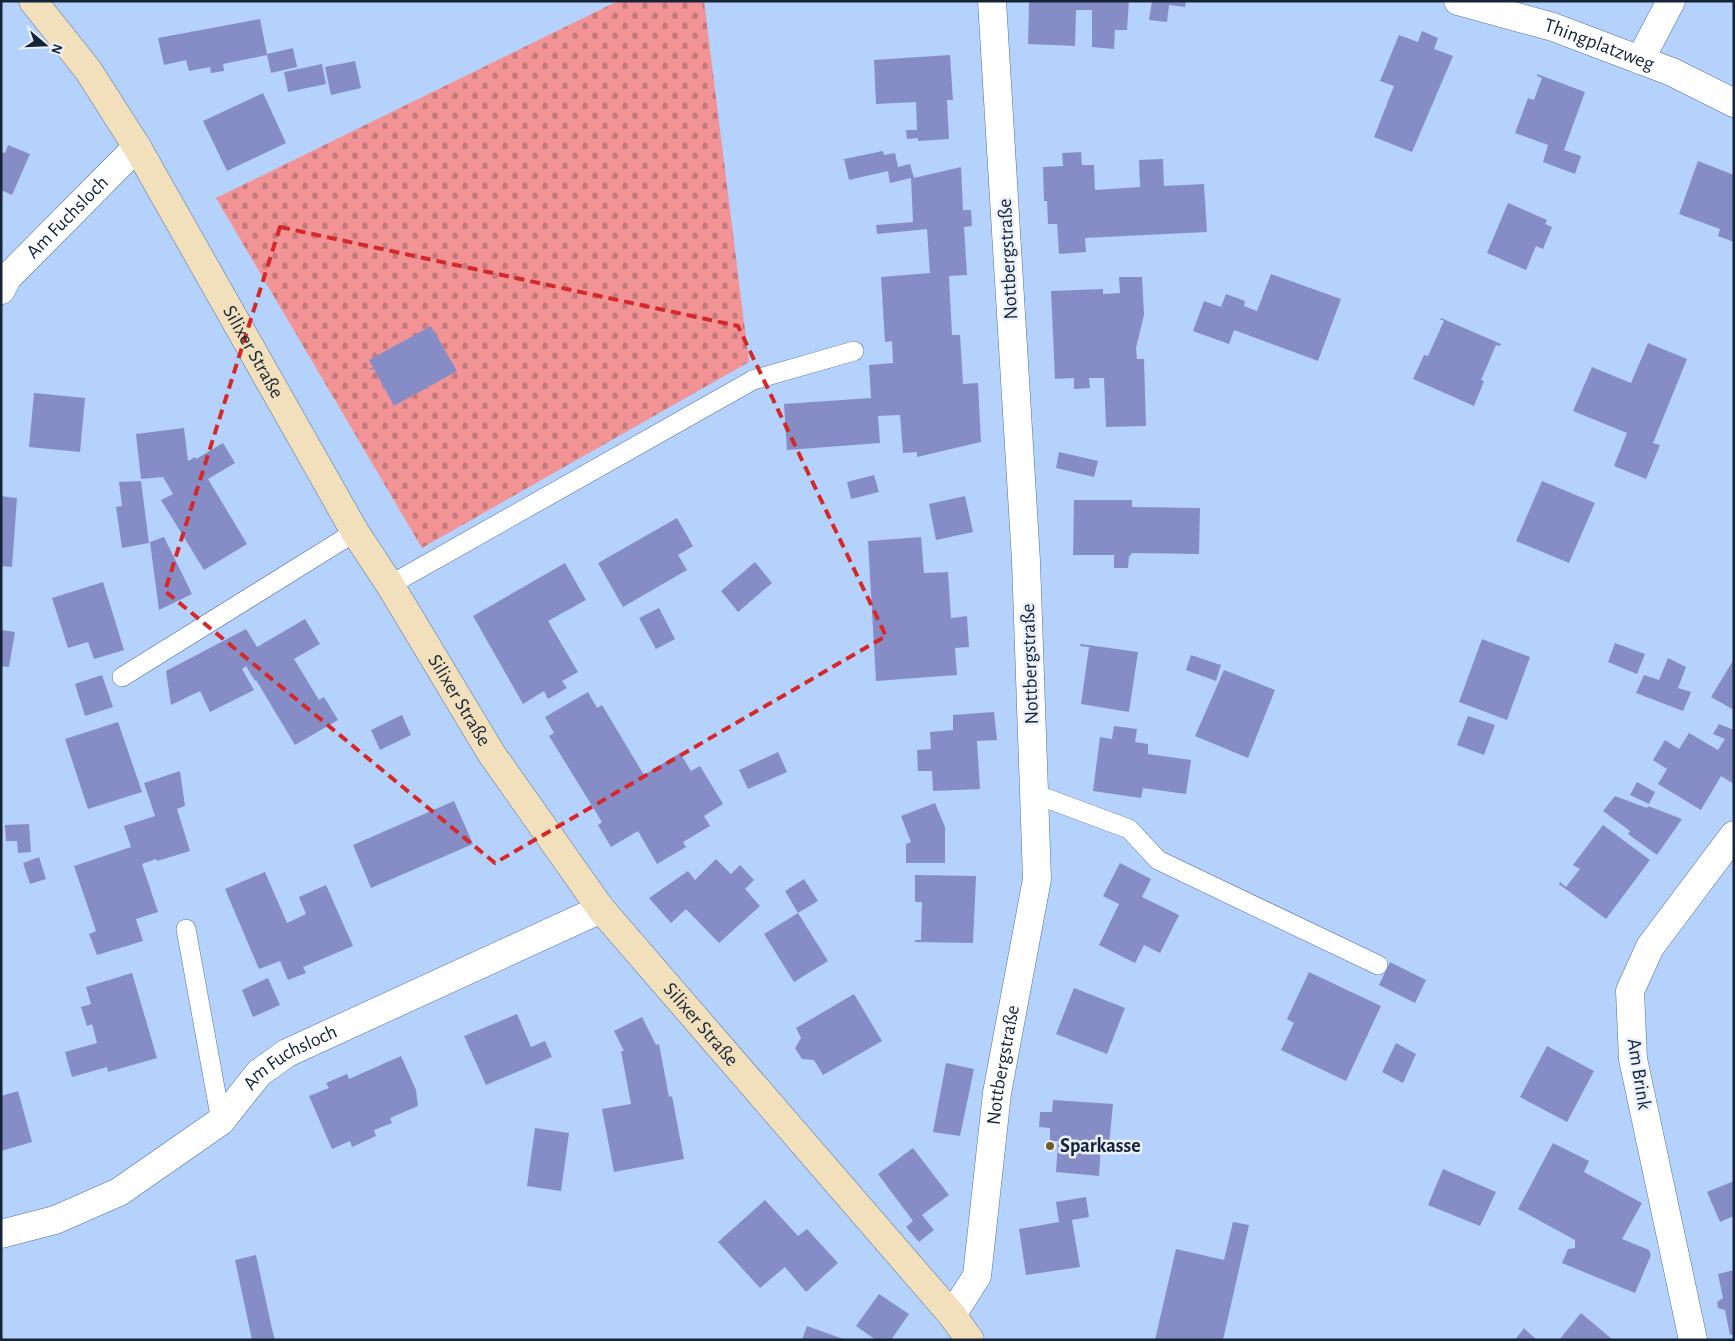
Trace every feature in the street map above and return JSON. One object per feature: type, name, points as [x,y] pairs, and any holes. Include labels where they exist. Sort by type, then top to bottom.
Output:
[{"type":"street","name":"Silixer Straße","points":[[33,1],[88,70],[138,147],[355,532],[390,585],[491,754],[602,909],[952,1315],[970,1340]]},
{"type":"street","name":"Nottbergstraße","points":[[952,1315],[977,1276],[998,1092],[1038,879],[1026,561],[992,1]]},
{"type":"street","name":"Thingplatzweg","points":[[1458,1],[1553,27],[1672,72],[1734,103]]},
{"type":"street","points":[[1640,60],[1672,1]]},
{"type":"street","name":"Am Fuchsloch","points":[[3,280],[138,147]]},
{"type":"street","name":"Am Brink","points":[[1693,1340],[1633,1059],[1630,991],[1650,947],[1734,835]]},
{"type":"street","name":"Am Fuchsloch","points":[[1,1234],[55,1220],[119,1192],[220,1121],[259,1073],[287,1052],[602,909]]},
{"type":"lane","points":[[390,585],[753,380],[854,351]]},
{"type":"lane","points":[[122,677],[355,532]]},
{"type":"lane","points":[[1035,794],[1129,829],[1158,860],[1378,965]]},
{"type":"lane","points":[[186,929],[220,1121]]},
{"type":"highlighted area","points":[[280,227],[738,326],[886,636],[495,863],[165,591]]},
{"type":"green space","points":[[618,1],[704,1],[749,362],[422,548],[216,198]]},
{"type":"building","points":[[1029,1],[1129,1],[1127,30],[1115,30],[1114,49],[1092,47],[1092,10],[1076,10],[1075,46],[1028,44]]},
{"type":"building","points":[[1152,1],[1186,1],[1185,7],[1169,5],[1167,22],[1149,20]]},
{"type":"building","points":[[260,19],[267,54],[293,48],[297,67],[271,73],[267,55],[223,64],[224,71],[211,73],[210,67],[189,71],[186,60],[164,65],[158,38]]},
{"type":"building","points":[[1422,31],[1438,38],[1434,49],[1453,56],[1412,152],[1374,137],[1394,86],[1380,81],[1399,35],[1418,42]]},
{"type":"building","points":[[950,55],[953,100],[947,100],[949,139],[918,141],[918,138],[907,139],[906,130],[917,130],[916,102],[876,104],[874,60]]},
{"type":"building","points":[[355,61],[361,88],[331,95],[325,67]]},
{"type":"building","points":[[322,64],[326,84],[288,92],[284,72]]},
{"type":"building","points":[[1537,74],[1585,92],[1564,150],[1581,156],[1575,174],[1543,162],[1548,145],[1515,133],[1528,98],[1534,100],[1542,78],[1537,76]]},
{"type":"building","points":[[263,93],[286,143],[227,171],[203,121]]},
{"type":"building","points":[[8,145],[30,154],[12,195],[1,190],[1,152],[5,153]]},
{"type":"building","points":[[883,151],[884,155],[895,153],[898,167],[910,164],[914,178],[961,167],[963,210],[971,210],[972,226],[964,227],[967,275],[949,276],[952,335],[960,335],[963,384],[978,383],[981,442],[917,457],[917,452],[903,453],[900,415],[878,416],[880,443],[787,450],[784,404],[871,398],[869,365],[893,363],[892,341],[885,342],[881,277],[930,273],[927,229],[877,234],[876,225],[913,222],[911,178],[890,183],[888,171],[849,180],[844,159]]},
{"type":"building","points":[[1081,152],[1082,165],[1094,165],[1095,190],[1140,187],[1139,160],[1163,159],[1164,186],[1204,184],[1207,232],[1085,238],[1086,252],[1059,254],[1057,224],[1048,224],[1047,201],[1044,201],[1043,167],[1063,166],[1062,153]]},
{"type":"building","points":[[1698,161],[1734,175],[1734,242],[1718,236],[1720,229],[1679,214]]},
{"type":"building","points":[[1508,203],[1547,220],[1545,224],[1552,227],[1543,249],[1536,246],[1526,270],[1487,253]]},
{"type":"building","points":[[1271,274],[1341,299],[1318,361],[1234,330],[1229,344],[1193,331],[1204,301],[1221,307],[1226,294],[1245,301],[1244,306],[1257,311]]},
{"type":"building","points":[[1119,277],[1142,277],[1144,315],[1136,348],[1137,359],[1144,359],[1146,426],[1106,427],[1104,378],[1089,378],[1090,388],[1074,389],[1074,378],[1055,379],[1051,291],[1103,289],[1103,294],[1120,293]]},
{"type":"building","points":[[1441,318],[1501,344],[1500,346],[1496,345],[1481,380],[1484,381],[1474,406],[1413,379],[1424,355],[1428,356],[1444,321]]},
{"type":"building","points":[[431,326],[457,371],[394,406],[374,369],[369,369],[373,367],[369,360]]},
{"type":"building","points":[[1648,343],[1687,359],[1653,443],[1660,445],[1646,479],[1614,466],[1627,433],[1573,411],[1592,367],[1631,383]]},
{"type":"building","points":[[34,393],[85,398],[80,452],[29,447]]},
{"type":"building","points":[[184,428],[188,461],[195,457],[196,459],[223,443],[235,463],[208,479],[247,544],[204,570],[161,500],[173,494],[163,477],[141,479],[136,434]]},
{"type":"building","points":[[1059,452],[1098,461],[1094,477],[1056,468]]},
{"type":"building","points":[[874,475],[879,492],[851,499],[847,482]]},
{"type":"building","points":[[141,481],[149,543],[122,548],[116,507],[122,506],[119,482]]},
{"type":"building","points":[[1542,481],[1595,503],[1569,563],[1516,541]]},
{"type":"building","points":[[1,496],[17,498],[12,567],[1,566]]},
{"type":"building","points":[[965,496],[973,532],[936,540],[929,504]]},
{"type":"building","points":[[1074,500],[1132,500],[1132,507],[1200,508],[1199,554],[1132,553],[1129,556],[1128,568],[1114,568],[1114,555],[1073,555]]},
{"type":"building","points":[[677,518],[693,546],[678,555],[687,570],[623,607],[598,563]]},
{"type":"building","points":[[164,537],[192,594],[159,610],[150,542]]},
{"type":"building","points":[[921,537],[924,573],[948,572],[951,618],[967,616],[969,647],[955,648],[957,675],[876,681],[868,541]]},
{"type":"building","points":[[755,562],[772,583],[738,612],[721,591]]},
{"type":"building","points":[[565,563],[586,600],[548,621],[578,672],[562,681],[567,688],[548,699],[544,691],[523,704],[473,616]]},
{"type":"building","points":[[103,582],[124,650],[94,659],[88,642],[68,648],[52,598]]},
{"type":"building","points":[[659,608],[675,639],[656,649],[639,618]]},
{"type":"building","points":[[305,619],[320,644],[294,659],[319,700],[324,697],[338,720],[295,745],[246,666],[242,669],[254,690],[210,712],[200,691],[171,705],[166,671],[246,629],[257,647]]},
{"type":"building","points":[[1,630],[15,632],[9,667],[1,666]]},
{"type":"building","points":[[1482,639],[1530,657],[1507,720],[1459,702]]},
{"type":"building","points":[[1615,643],[1645,654],[1637,674],[1608,662]]},
{"type":"building","points":[[1081,644],[1138,652],[1129,712],[1081,704],[1089,647],[1080,646]]},
{"type":"building","points":[[1191,655],[1221,665],[1216,681],[1186,670]]},
{"type":"building","points":[[1668,658],[1686,667],[1678,688],[1691,692],[1683,711],[1636,693],[1644,675],[1659,680]]},
{"type":"building","points":[[1734,659],[1734,710],[1711,697]]},
{"type":"building","points":[[1224,670],[1275,690],[1248,758],[1195,736]]},
{"type":"building","points":[[102,675],[113,707],[85,716],[75,684]]},
{"type":"building","points":[[588,692],[597,708],[602,705],[644,775],[680,753],[691,771],[700,766],[723,804],[704,816],[710,826],[683,842],[686,847],[657,864],[638,831],[611,847],[598,825],[602,822],[549,736],[554,733],[545,717]]},
{"type":"building","points":[[994,712],[997,740],[977,741],[980,789],[933,791],[932,771],[918,771],[917,750],[931,749],[930,732],[953,730],[953,715]]},
{"type":"building","points":[[402,715],[411,735],[380,750],[371,730]]},
{"type":"building","points":[[1468,716],[1495,725],[1484,755],[1457,745]]},
{"type":"building","points":[[118,722],[142,792],[88,809],[65,739]]},
{"type":"building","points":[[1719,724],[1734,730],[1734,784],[1721,776],[1701,810],[1658,784],[1667,769],[1653,760],[1665,740],[1679,749],[1689,733],[1718,750],[1725,739],[1713,734]]},
{"type":"building","points":[[1114,726],[1137,729],[1135,742],[1148,744],[1148,754],[1191,760],[1186,794],[1143,788],[1141,798],[1093,791],[1100,737],[1112,739]]},
{"type":"building","points":[[778,752],[787,772],[748,789],[739,770]]},
{"type":"building","points":[[180,771],[185,806],[177,809],[190,851],[142,864],[158,912],[136,919],[143,941],[97,955],[89,934],[96,931],[74,866],[131,847],[124,826],[155,816],[144,783]]},
{"type":"building","points":[[1637,782],[1655,792],[1649,804],[1630,795]]},
{"type":"building","points":[[1615,796],[1682,819],[1657,855],[1628,834],[1630,831],[1603,811]]},
{"type":"building","points":[[454,801],[473,844],[371,888],[353,845]]},
{"type":"building","points":[[935,803],[945,827],[945,863],[906,863],[906,844],[911,842],[901,816]]},
{"type":"building","points":[[29,824],[31,852],[18,853],[17,841],[6,841],[5,825]]},
{"type":"building","points":[[1603,825],[1650,860],[1606,919],[1559,884],[1560,882],[1566,887],[1580,869],[1573,865]]},
{"type":"building","points":[[39,857],[46,879],[30,884],[23,863]]},
{"type":"building","points":[[716,859],[731,874],[740,865],[754,880],[745,889],[760,906],[719,943],[686,909],[671,923],[649,898],[688,871],[695,880]]},
{"type":"building","points":[[1120,863],[1151,879],[1142,897],[1179,915],[1160,953],[1144,945],[1135,963],[1099,945],[1119,904],[1103,896]]},
{"type":"building","points":[[265,872],[287,923],[306,914],[299,897],[326,885],[353,946],[303,967],[306,973],[288,980],[280,961],[259,969],[225,889]]},
{"type":"building","points":[[915,875],[976,876],[973,943],[915,942],[915,940],[921,940],[922,902],[915,902]]},
{"type":"building","points":[[804,879],[818,901],[798,913],[785,891]]},
{"type":"building","points":[[798,913],[828,961],[794,982],[764,934]]},
{"type":"building","points":[[1390,962],[1426,980],[1415,1003],[1379,985]]},
{"type":"building","points":[[1309,972],[1381,1006],[1346,1081],[1281,1050],[1294,1023],[1287,1019]]},
{"type":"building","points":[[132,973],[157,1058],[108,1072],[107,1067],[72,1077],[65,1052],[97,1043],[92,1024],[87,1026],[81,1007],[91,1004],[86,987]]},
{"type":"building","points":[[268,978],[280,1005],[253,1017],[242,990]]},
{"type":"building","points":[[1074,988],[1125,1008],[1107,1054],[1056,1034]]},
{"type":"building","points":[[854,994],[882,1041],[823,1075],[814,1060],[802,1059],[795,1048],[801,1038],[796,1028]]},
{"type":"building","points":[[517,1014],[531,1047],[545,1041],[552,1057],[486,1085],[464,1036]]},
{"type":"building","points":[[642,1017],[656,1045],[659,1044],[669,1097],[672,1096],[684,1159],[614,1172],[602,1109],[631,1104],[621,1051],[624,1051],[614,1031]]},
{"type":"building","points":[[1396,1043],[1416,1054],[1403,1083],[1382,1072]]},
{"type":"building","points":[[1547,1046],[1594,1071],[1567,1122],[1520,1097]]},
{"type":"building","points":[[401,1056],[416,1090],[418,1106],[390,1118],[392,1123],[374,1130],[376,1136],[352,1147],[350,1141],[332,1149],[309,1096],[329,1088],[326,1083],[347,1074],[349,1079]]},
{"type":"building","points":[[946,1063],[974,1069],[960,1136],[933,1132]]},
{"type":"building","points":[[18,1091],[32,1142],[1,1151],[1,1096]]},
{"type":"building","points":[[1053,1100],[1113,1104],[1109,1145],[1101,1144],[1099,1176],[1056,1172],[1058,1141],[1050,1141],[1050,1128],[1039,1127],[1040,1112],[1052,1112]]},
{"type":"building","points":[[535,1128],[569,1133],[561,1191],[527,1186]]},
{"type":"building","points":[[1553,1143],[1589,1161],[1584,1172],[1642,1203],[1622,1239],[1649,1250],[1651,1255],[1635,1293],[1562,1263],[1568,1249],[1575,1248],[1575,1240],[1518,1209]]},
{"type":"building","points":[[913,1148],[949,1195],[922,1215],[934,1230],[919,1242],[906,1227],[913,1221],[878,1174]]},
{"type":"building","points":[[1443,1169],[1496,1192],[1480,1226],[1428,1205]]},
{"type":"building","points":[[1734,1181],[1734,1216],[1720,1222],[1707,1192]]},
{"type":"building","points":[[1086,1197],[1089,1217],[1072,1220],[1080,1267],[1026,1275],[1019,1229],[1059,1222],[1056,1202]]},
{"type":"building","points":[[765,1200],[798,1236],[807,1229],[838,1263],[806,1292],[785,1267],[760,1288],[718,1242]]},
{"type":"building","points":[[1233,1222],[1249,1225],[1223,1340],[1155,1340],[1176,1249],[1224,1260]]},
{"type":"building","points":[[256,1255],[275,1340],[252,1340],[235,1260]]},
{"type":"building","points":[[1734,1270],[1734,1334],[1730,1335],[1725,1310],[1718,1308],[1717,1302],[1723,1298],[1718,1274]]},
{"type":"building","points":[[879,1294],[909,1314],[891,1340],[876,1340],[856,1326]]},
{"type":"building","points":[[1581,1313],[1613,1340],[1559,1340]]},
{"type":"building","points":[[807,1326],[846,1340],[802,1340]]},
{"type":"building","points":[[1524,1328],[1529,1333],[1537,1340],[1515,1340]]},
{"type":"place","name":"Sparkasse","points":[[1050,1146]]}]
